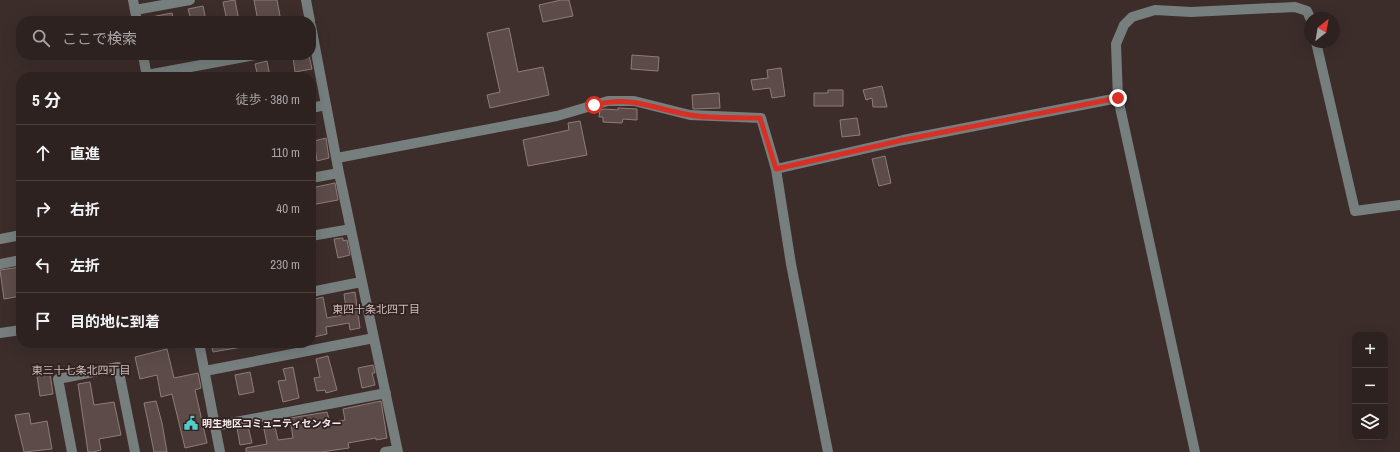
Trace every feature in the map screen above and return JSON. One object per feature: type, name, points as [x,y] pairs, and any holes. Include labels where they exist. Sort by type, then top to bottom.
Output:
[{"type":"street","points":[[136,16],[134,5],[190,0]]},
{"type":"street","points":[[306,0],[309,16]]},
{"type":"street","points":[[1195,452],[1118,98],[1116,44],[1124,25],[1132,17],[1155,10],[1191,12],[1295,7],[1307,12]]},
{"type":"street","points":[[1317,48],[1355,211],[1400,205]]},
{"type":"street","points":[[316,58],[361,282],[398,451],[385,452]]},
{"type":"street","points":[[144,60],[146,72]]},
{"type":"street","points":[[168,72],[229,60]]},
{"type":"street","points":[[776,169],[903,140],[1118,98]]},
{"type":"street","points":[[337,158],[557,116],[594,105],[622,100],[690,115],[760,118],[776,169],[791,264],[828,452]]},
{"type":"street","points":[[316,107],[326,105]]},
{"type":"street","points":[[316,177],[339,173]]},
{"type":"street","points":[[316,235],[351,229]]},
{"type":"street","points":[[0,239],[16,236]]},
{"type":"street","points":[[0,264],[16,261]]},
{"type":"street","points":[[316,291],[361,282]]},
{"type":"street","points":[[0,333],[16,331]]},
{"type":"street","points":[[205,371],[374,338]]},
{"type":"street","points":[[200,348],[220,452]]},
{"type":"street","points":[[72,452],[58,379],[118,367],[135,452]]},
{"type":"street","points":[[215,426],[386,393]]},
{"type":"building","points":[[235,0],[238,16],[226,16],[223,2]]},
{"type":"building","points":[[254,0],[277,0],[280,16],[257,16]]},
{"type":"building","points":[[561,0],[569,0],[573,16],[543,22],[539,5]]},
{"type":"building","points":[[203,6],[205,16],[190,16],[188,9]]},
{"type":"building","points":[[172,13],[173,16],[156,16]]},
{"type":"building","points":[[509,28],[518,72],[543,67],[549,95],[490,108],[487,95],[500,92],[487,33]]},
{"type":"building","points":[[632,55],[659,57],[658,71],[631,69]]},
{"type":"building","points":[[293,60],[310,60],[312,69],[295,72]]},
{"type":"building","points":[[267,61],[269,72],[257,72],[255,64]]},
{"type":"building","points":[[781,68],[785,96],[772,98],[770,88],[753,90],[751,80],[768,78],[767,70]]},
{"type":"building","points":[[882,86],[887,107],[873,107],[872,98],[866,100],[863,90]]},
{"type":"building","points":[[828,90],[843,90],[843,106],[814,106],[814,93],[828,93]]},
{"type":"building","points":[[719,93],[720,108],[693,109],[692,95]]},
{"type":"building","points":[[618,108],[637,109],[637,120],[623,119],[622,123],[603,122],[603,117],[599,117],[600,110],[618,110]]},
{"type":"building","points":[[857,118],[860,135],[842,137],[840,120]]},
{"type":"building","points":[[580,121],[587,155],[528,166],[523,140],[569,130],[568,123]]},
{"type":"building","points":[[326,138],[329,158],[317,161],[316,140]]},
{"type":"building","points":[[885,156],[891,183],[879,186],[872,159]]},
{"type":"building","points":[[335,183],[338,200],[316,204],[316,187]]},
{"type":"building","points":[[343,238],[343,241],[347,240],[350,255],[338,258],[334,239]]},
{"type":"building","points":[[16,268],[16,297],[4,299],[0,270]]},
{"type":"building","points":[[355,292],[360,328],[350,330],[349,323],[326,327],[327,334],[316,337],[316,299],[323,297],[327,318],[347,314],[344,294]]},
{"type":"building","points":[[212,348],[236,348],[213,352]]},
{"type":"building","points":[[167,349],[174,378],[198,373],[201,388],[195,390],[207,443],[185,448],[172,394],[161,397],[157,375],[140,379],[135,357]]},
{"type":"building","points":[[328,356],[337,390],[326,393],[325,390],[317,391],[314,378],[320,377],[316,359]]},
{"type":"building","points":[[373,365],[375,373],[372,373],[375,385],[362,388],[358,368]]},
{"type":"building","points":[[293,367],[299,398],[283,402],[278,381],[286,380],[283,369]]},
{"type":"building","points":[[250,372],[254,392],[239,395],[235,375]]},
{"type":"building","points":[[50,374],[53,394],[40,396],[37,376]]},
{"type":"building","points":[[90,382],[94,405],[114,402],[121,435],[99,439],[101,450],[93,452],[88,452],[78,384]]},
{"type":"building","points":[[156,401],[162,423],[167,452],[154,452],[144,403]]},
{"type":"building","points":[[381,401],[387,438],[376,440],[376,438],[348,443],[349,448],[321,452],[246,452],[246,448],[267,444],[263,424],[274,422],[278,440],[293,438],[290,418],[327,412],[330,423],[345,420],[343,409]]},
{"type":"building","points":[[29,413],[31,424],[47,421],[52,449],[24,452],[15,415]]},
{"type":"building","points":[[248,426],[252,443],[240,445],[237,428]]},
{"type":"place","name":"明生地区コミュニティセンター","points":[[191,423]]},
{"type":"district","name":"東四十条北四丁目","points":[[376,309]]},
{"type":"district","name":"東三十七条北四丁目","points":[[81,370]]},
{"type":"route","points":[[594,105],[608,101],[622,100],[634,101],[690,115],[760,118],[776,169],[834,157],[903,140],[1118,98]]}]
